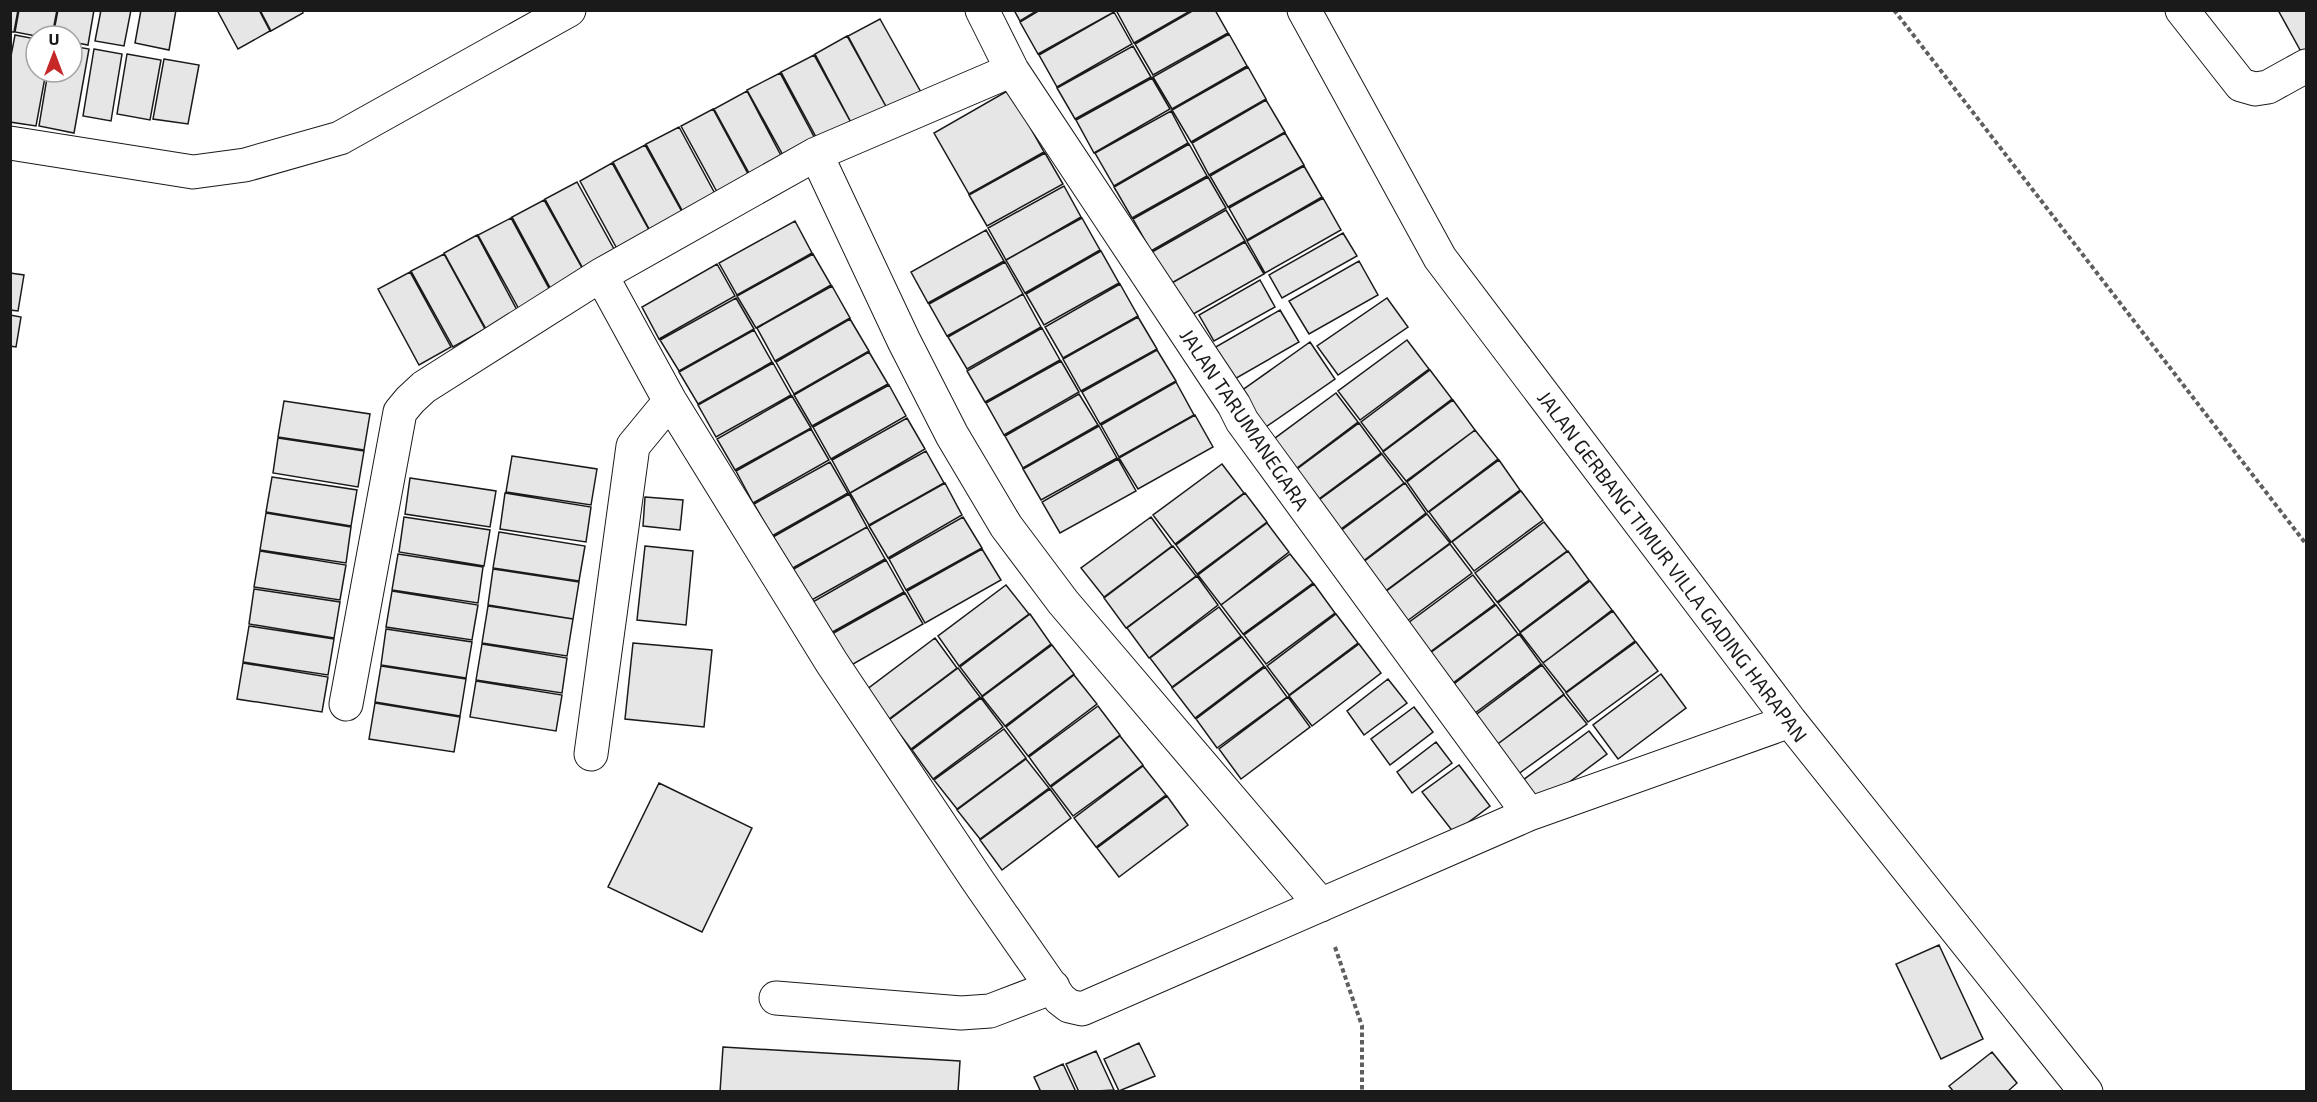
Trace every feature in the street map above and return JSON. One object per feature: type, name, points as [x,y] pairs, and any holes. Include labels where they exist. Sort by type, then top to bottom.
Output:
[{"type":"street","points":[[10,143],[193,172],[245,165],[340,138],[569,10]]},
{"type":"street","name":"JALAN TARUMANEGARA","points":[[982,10],[1012,70],[1234,405],[1242,421],[1528,814]]},
{"type":"street","name":"JALAN GERBANG TIMUR VILLA GADING HARAPAN","points":[[1304,10],[1440,258],[1790,721],[2086,1092]]},
{"type":"street","points":[[2182,10],[2241,84],[2255,90],[2268,87],[2307,66]]},
{"type":"street","points":[[346,704],[400,412],[410,400],[424,387],[601,275],[816,154],[1012,70]]},
{"type":"street","points":[[816,154],[942,414],[1006,526],[1063,602],[1107,655],[1321,905]]},
{"type":"street","points":[[601,275],[670,401],[832,663],[978,881],[1060,999],[1069,1006],[1082,1009],[1528,814],[1790,721]]},
{"type":"street","points":[[591,754],[633,446],[670,401]]},
{"type":"street","points":[[776,998],[961,1013],[990,1011],[1053,987]]},
{"type":"path","points":[[1894,10],[2307,544]]},
{"type":"path","points":[[1321,905],[1362,1026],[1362,1092]]},
{"type":"building","points":[[10,10],[18,10],[14,32],[10,32]]},
{"type":"building","points":[[19,10],[57,10],[54,24],[24,24],[24,34],[15,32]]},
{"type":"building","points":[[58,10],[94,10],[88,45],[84,44],[84,24],[55,24]]},
{"type":"building","points":[[101,10],[131,10],[124,46],[95,41]]},
{"type":"building","points":[[141,10],[176,10],[169,50],[135,43]]},
{"type":"building","points":[[217,10],[259,10],[270,31],[238,49]]},
{"type":"building","points":[[260,10],[302,10],[303,13],[271,31]]},
{"type":"building","points":[[1014,10],[1038,10],[1020,21]]},
{"type":"building","points":[[1040,10],[1113,10],[1114,12],[1038,54],[1020,22]]},
{"type":"building","points":[[1116,10],[1192,10],[1134,43]]},
{"type":"building","points":[[1194,10],[1215,10],[1228,33],[1153,75],[1135,44]]},
{"type":"building","points":[[2278,10],[2306,10],[2306,56],[2304,57]]},
{"type":"building","points":[[1114,12],[1132,44],[1057,87],[1039,55]]},
{"type":"building","points":[[880,19],[922,94],[889,112],[848,36]]},
{"type":"building","points":[[1229,34],[1247,66],[1172,109],[1153,77]]},
{"type":"building","points":[[15,35],[24,37],[24,84],[44,84],[36,126],[10,122],[10,61]]},
{"type":"building","points":[[847,36],[889,112],[855,130],[815,54]]},
{"type":"building","points":[[1133,46],[1151,77],[1075,119],[1057,88]]},
{"type":"building","points":[[84,48],[89,49],[84,77]]},
{"type":"building","points":[[94,49],[122,54],[111,121],[83,116]]},
{"type":"building","points":[[127,54],[161,60],[150,120],[117,114]]},
{"type":"building","points":[[814,55],[855,130],[822,148],[781,72]]},
{"type":"building","points":[[164,59],[199,65],[188,124],[153,119]]},
{"type":"building","points":[[1248,67],[1266,99],[1191,142],[1172,110]]},
{"type":"building","points":[[780,73],[820,148],[789,166],[747,90]]},
{"type":"building","points":[[1152,78],[1170,109],[1094,153],[1076,120]]},
{"type":"building","points":[[46,84],[83,84],[74,133],[39,126]]},
{"type":"building","points":[[1009,90],[1044,152],[969,194],[934,133]]},
{"type":"building","points":[[747,91],[787,167],[755,184],[714,109]]},
{"type":"building","points":[[1266,100],[1285,132],[1209,175],[1192,143]]},
{"type":"building","points":[[713,109],[754,185],[722,201],[681,126]]},
{"type":"building","points":[[1171,111],[1188,143],[1114,186],[1095,153]]},
{"type":"building","points":[[679,127],[720,203],[688,221],[646,144]]},
{"type":"building","points":[[1285,133],[1304,165],[1228,207],[1210,176]]},
{"type":"building","points":[[1189,144],[1207,176],[1132,218],[1114,187]]},
{"type":"building","points":[[645,145],[687,221],[654,238],[613,162]]},
{"type":"building","points":[[1045,153],[1063,184],[987,226],[969,195]]},
{"type":"building","points":[[612,163],[654,239],[621,256],[580,181]]},
{"type":"building","points":[[1304,166],[1322,197],[1247,240],[1229,208]]},
{"type":"building","points":[[1208,177],[1226,208],[1151,251],[1133,219]]},
{"type":"building","points":[[577,182],[619,258],[586,274],[545,199]]},
{"type":"building","points":[[1064,186],[1081,217],[1006,260],[988,228]]},
{"type":"building","points":[[1323,198],[1341,230],[1265,273],[1247,241]]},
{"type":"building","points":[[544,200],[586,275],[553,293],[512,217]]},
{"type":"building","points":[[1226,210],[1245,241],[1170,284],[1152,252]]},
{"type":"building","points":[[511,218],[552,294],[520,311],[478,235]]},
{"type":"building","points":[[1082,218],[1100,250],[1025,293],[1006,260]]},
{"type":"building","points":[[795,221],[812,253],[737,295],[719,263]]},
{"type":"building","points":[[986,230],[1004,261],[928,303],[911,272]]},
{"type":"building","points":[[1343,233],[1357,256],[1282,298],[1269,275]]},
{"type":"building","points":[[477,235],[518,312],[486,329],[444,253]]},
{"type":"building","points":[[1245,242],[1264,274],[1188,317],[1170,284]]},
{"type":"building","points":[[1101,251],[1119,283],[1044,325],[1026,294]]},
{"type":"building","points":[[444,254],[485,329],[453,347],[411,271]]},
{"type":"building","points":[[813,254],[831,285],[756,328],[737,296]]},
{"type":"building","points":[[1359,261],[1378,295],[1309,334],[1289,301]]},
{"type":"building","points":[[1005,262],[1023,294],[947,336],[929,304]]},
{"type":"building","points":[[717,264],[735,296],[659,339],[642,307]]},
{"type":"building","points":[[410,272],[451,347],[419,365],[378,289]]},
{"type":"building","points":[[10,273],[24,275],[18,311],[10,310]]},
{"type":"building","points":[[1260,280],[1275,307],[1214,341],[1199,315]]},
{"type":"building","points":[[1120,284],[1138,316],[1063,358],[1045,327]]},
{"type":"building","points":[[832,286],[850,318],[775,361],[757,328]]},
{"type":"building","points":[[1023,294],[1041,327],[967,369],[948,337]]},
{"type":"building","points":[[736,298],[754,329],[679,371],[660,340]]},
{"type":"building","points":[[1387,298],[1408,327],[1338,375],[1317,346]]},
{"type":"building","points":[[1280,310],[1299,342],[1226,384],[1207,352]]},
{"type":"building","points":[[10,315],[21,317],[16,347],[10,346]]},
{"type":"building","points":[[1138,317],[1157,349],[1081,391],[1063,359]]},
{"type":"building","points":[[850,319],[869,351],[794,394],[776,362]]},
{"type":"building","points":[[1042,328],[1060,360],[985,402],[967,371]]},
{"type":"building","points":[[754,330],[772,362],[698,404],[679,372]]},
{"type":"building","points":[[1407,340],[1429,369],[1360,420],[1338,391]]},
{"type":"building","points":[[1310,342],[1335,379],[1260,431],[1234,396]]},
{"type":"building","points":[[1157,350],[1176,381],[1100,424],[1082,392]]},
{"type":"building","points":[[869,352],[888,384],[812,426],[794,395]]},
{"type":"building","points":[[1061,361],[1079,392],[1004,435],[986,403]]},
{"type":"building","points":[[773,363],[791,395],[716,437],[698,405]]},
{"type":"building","points":[[1430,370],[1452,399],[1383,451],[1361,422]]},
{"type":"building","points":[[1176,382],[1194,415],[1119,457],[1101,425]]},
{"type":"building","points":[[889,385],[906,416],[831,459],[813,427]]},
{"type":"building","points":[[1336,393],[1358,422],[1289,474],[1267,444]]},
{"type":"building","points":[[1079,394],[1098,425],[1023,468],[1005,436]]},
{"type":"building","points":[[792,396],[811,428],[735,470],[717,439]]},
{"type":"building","points":[[1453,400],[1475,430],[1406,481],[1383,452]]},
{"type":"building","points":[[284,401],[370,414],[364,450],[278,437]]},
{"type":"building","points":[[1195,415],[1213,447],[1138,489],[1119,458]]},
{"type":"building","points":[[907,418],[925,449],[850,493],[832,460]]},
{"type":"building","points":[[1359,423],[1381,453],[1312,504],[1289,475]]},
{"type":"building","points":[[1099,426],[1117,458],[1041,500],[1023,469]]},
{"type":"building","points":[[811,429],[829,460],[753,503],[736,471]]},
{"type":"building","points":[[1475,430],[1498,459],[1428,512],[1407,482]]},
{"type":"building","points":[[278,438],[364,451],[358,487],[273,473]]},
{"type":"building","points":[[926,451],[944,483],[869,525],[850,493]]},
{"type":"building","points":[[1382,454],[1404,483],[1334,534],[1312,505]]},
{"type":"building","points":[[512,456],[597,469],[591,505],[506,492]]},
{"type":"building","points":[[1118,459],[1136,491],[1060,533],[1042,502]]},
{"type":"building","points":[[1499,460],[1520,490],[1451,542],[1429,512]]},
{"type":"building","points":[[830,462],[848,493],[772,536],[754,504]]},
{"type":"building","points":[[1222,464],[1244,493],[1175,544],[1153,515]]},
{"type":"building","points":[[272,477],[357,490],[351,526],[266,512]]},
{"type":"building","points":[[410,478],[496,491],[490,527],[405,514]]},
{"type":"building","points":[[945,483],[962,515],[888,558],[869,526]]},
{"type":"building","points":[[1405,483],[1426,513],[1358,565],[1335,535]]},
{"type":"building","points":[[1521,491],[1543,520],[1474,571],[1452,542]]},
{"type":"building","points":[[505,493],[591,507],[586,542],[500,529]]},
{"type":"building","points":[[1245,493],[1267,522],[1197,574],[1176,545]]},
{"type":"building","points":[[849,494],[867,527],[791,569],[773,537]]},
{"type":"building","points":[[645,497],[683,500],[680,530],[643,526]]},
{"type":"building","points":[[266,513],[351,527],[346,563],[260,550]]},
{"type":"building","points":[[1427,514],[1450,543],[1380,595],[1358,566]]},
{"type":"building","points":[[404,517],[490,530],[484,566],[399,552]]},
{"type":"building","points":[[963,517],[982,548],[906,590],[889,559]]},
{"type":"building","points":[[1151,517],[1172,546],[1104,597],[1081,568]]},
{"type":"building","points":[[1544,522],[1567,551],[1497,602],[1475,573]]},
{"type":"building","points":[[1267,523],[1289,552],[1221,605],[1198,575]]},
{"type":"building","points":[[867,527],[885,559],[810,601],[792,570]]},
{"type":"building","points":[[499,532],[585,546],[579,581],[493,568]]},
{"type":"building","points":[[1450,544],[1472,573],[1403,624],[1381,595]]},
{"type":"building","points":[[645,546],[693,551],[686,625],[637,620]]},
{"type":"building","points":[[1173,546],[1196,576],[1126,628],[1104,598]]},
{"type":"building","points":[[982,549],[1001,580],[925,623],[907,591]]},
{"type":"building","points":[[260,551],[346,565],[340,600],[254,587]]},
{"type":"building","points":[[1568,551],[1589,580],[1520,632],[1498,603]]},
{"type":"building","points":[[398,554],[483,567],[478,603],[392,590]]},
{"type":"building","points":[[1290,554],[1313,583],[1243,634],[1221,605]]},
{"type":"building","points":[[886,560],[904,592],[829,634],[811,603]]},
{"type":"building","points":[[493,569],[579,582],[573,619],[488,605]]},
{"type":"building","points":[[1473,575],[1495,604],[1426,655],[1404,626]]},
{"type":"building","points":[[1197,576],[1218,605],[1149,658],[1127,628]]},
{"type":"building","points":[[1590,581],[1612,610],[1543,663],[1520,633]]},
{"type":"building","points":[[1314,584],[1335,613],[1266,664],[1244,635]]},
{"type":"building","points":[[1006,585],[1029,614],[959,666],[938,636]]},
{"type":"building","points":[[254,589],[340,602],[334,638],[249,624]]},
{"type":"building","points":[[392,591],[478,605],[472,640],[386,627]]},
{"type":"building","points":[[905,593],[923,624],[848,667],[830,635]]},
{"type":"building","points":[[1496,605],[1518,634],[1449,686],[1426,656]]},
{"type":"building","points":[[488,606],[573,619],[567,656],[482,643]]},
{"type":"building","points":[[1219,607],[1241,636],[1172,687],[1150,658]]},
{"type":"building","points":[[1613,611],[1635,641],[1566,692],[1543,663]]},
{"type":"building","points":[[1030,614],[1051,644],[982,696],[960,667]]},
{"type":"building","points":[[1336,614],[1358,643],[1289,695],[1267,666]]},
{"type":"building","points":[[249,626],[334,639],[328,675],[243,662]]},
{"type":"building","points":[[386,629],[472,642],[466,678],[381,665]]},
{"type":"building","points":[[1519,634],[1541,664],[1471,716],[1450,687]]},
{"type":"building","points":[[1242,637],[1264,666],[1195,718],[1172,688]]},
{"type":"building","points":[[935,638],[957,668],[889,719],[866,690]]},
{"type":"building","points":[[1636,642],[1658,671],[1588,722],[1566,693]]},
{"type":"building","points":[[633,643],[712,650],[704,727],[625,719]]},
{"type":"building","points":[[482,644],[567,658],[562,693],[476,680]]},
{"type":"building","points":[[1359,644],[1381,673],[1312,726],[1289,696]]},
{"type":"building","points":[[1052,645],[1074,674],[1005,726],[982,697]]},
{"type":"building","points":[[243,663],[328,677],[322,712],[237,699]]},
{"type":"building","points":[[1542,665],[1564,694],[1495,746],[1473,717]]},
{"type":"building","points":[[381,666],[466,679],[460,716],[375,702]]},
{"type":"building","points":[[1265,667],[1287,697],[1217,748],[1196,719]]},
{"type":"building","points":[[958,668],[980,697],[911,749],[889,720]]},
{"type":"building","points":[[1661,674],[1686,708],[1618,759],[1593,725]]},
{"type":"building","points":[[1074,675],[1097,704],[1028,756],[1006,727]]},
{"type":"building","points":[[1388,679],[1407,703],[1364,735],[1347,711]]},
{"type":"building","points":[[476,681],[562,695],[556,731],[470,717]]},
{"type":"building","points":[[1564,695],[1587,724],[1517,775],[1495,746]]},
{"type":"building","points":[[1288,697],[1310,727],[1241,779],[1219,749]]},
{"type":"building","points":[[981,698],[1003,727],[933,779],[912,750]]},
{"type":"building","points":[[375,703],[460,717],[454,752],[369,739]]},
{"type":"building","points":[[1098,706],[1120,735],[1050,786],[1029,757]]},
{"type":"building","points":[[1414,707],[1433,732],[1390,765],[1371,739]]},
{"type":"building","points":[[1004,729],[1026,758],[957,809],[934,780]]},
{"type":"building","points":[[1589,731],[1607,754],[1540,804],[1523,780]]},
{"type":"building","points":[[1120,736],[1143,765],[1073,816],[1051,787]]},
{"type":"building","points":[[1436,742],[1452,763],[1412,793],[1397,772]]},
{"type":"building","points":[[1026,759],[1049,788],[980,839],[957,810]]},
{"type":"building","points":[[1459,765],[1490,806],[1454,833],[1422,792]]},
{"type":"building","points":[[1143,766],[1166,795],[1096,847],[1074,818]]},
{"type":"building","points":[[659,783],[752,828],[702,932],[608,887]]},
{"type":"building","points":[[1050,789],[1071,818],[1002,870],[980,840]]},
{"type":"building","points":[[1167,796],[1188,825],[1119,877],[1097,848]]},
{"type":"building","points":[[1939,945],[1983,1039],[1941,1059],[1896,964]]},
{"type":"building","points":[[1139,1043],[1155,1076],[1119,1091],[1104,1059]]},
{"type":"building","points":[[723,1047],[960,1061],[958,1092],[720,1092]]},
{"type":"building","points":[[1096,1051],[1114,1090],[1079,1092],[1066,1064]]},
{"type":"building","points":[[1992,1052],[2017,1083],[2007,1092],[1954,1092],[1949,1086]]},
{"type":"building","points":[[1063,1064],[1076,1092],[1041,1092],[1034,1077]]}]
